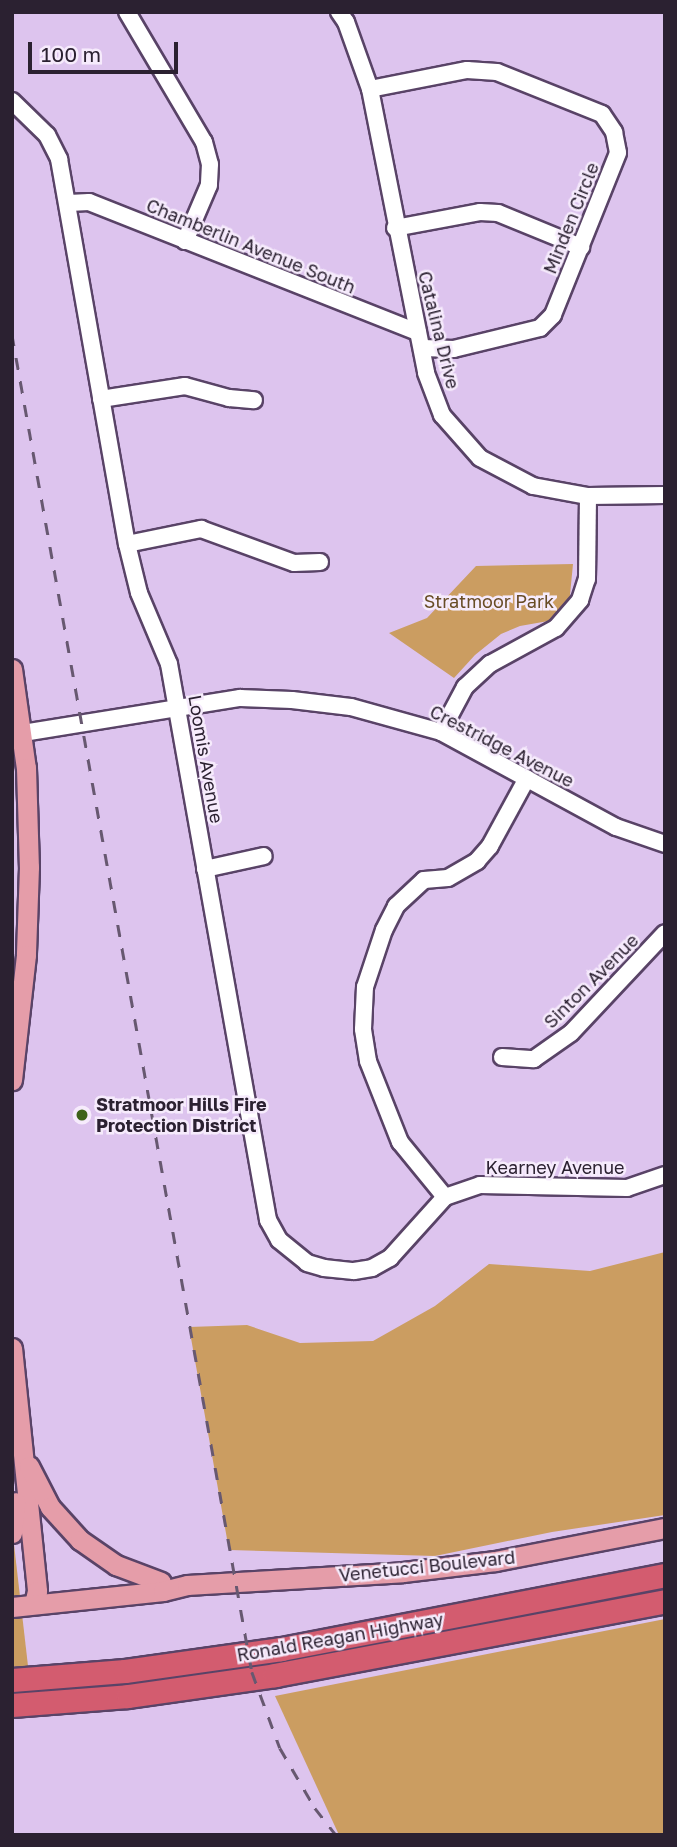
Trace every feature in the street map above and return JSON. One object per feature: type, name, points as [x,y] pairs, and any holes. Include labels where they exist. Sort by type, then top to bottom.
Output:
[{"type":"highway","name":"Ronald Reagan Highway","points":[[12,1681],[125,1671],[281,1649],[665,1575]]},
{"type":"highway","name":"Ronald Reagan Highway","points":[[12,1705],[128,1696],[275,1675],[665,1601]]},
{"type":"main road","points":[[12,669],[23,733],[29,896],[24,981],[12,1080]]},
{"type":"main road","points":[[12,1348],[21,1442],[28,1595]]},
{"type":"main road","points":[[21,1442],[41,1493],[69,1530],[116,1565],[161,1582]]},
{"type":"main road","points":[[12,1480],[28,1595]]},
{"type":"main road","points":[[12,1533],[15,1502]]},
{"type":"main road","name":"Venetucci Boulevard","points":[[28,1595],[161,1582],[187,1585],[403,1572],[482,1563],[665,1528]]},
{"type":"main road","name":"Venetucci Boulevard","points":[[28,1595],[163,1591],[187,1585]]},
{"type":"main road","points":[[12,1606],[28,1595]]},
{"type":"street","points":[[127,12],[205,142],[210,164],[209,185],[185,241]]},
{"type":"street","name":"Catalina Drive","points":[[339,12],[346,22],[370,89],[395,228],[426,373],[442,415],[480,458],[533,486],[588,496],[665,495]]},
{"type":"street","name":"Minden Circle","points":[[370,89],[467,70],[497,72],[602,114],[614,132],[618,153],[553,315],[540,328],[454,349],[420,340]]},
{"type":"street","name":"Loomis Avenue","points":[[12,101],[47,135],[59,159],[127,544],[139,593],[169,664],[178,706],[268,1220],[279,1240],[307,1263],[354,1271],[372,1268],[390,1258],[445,1196]]},
{"type":"street","name":"Chamberlin Avenue South","points":[[69,204],[89,202],[420,340]]},
{"type":"street","points":[[395,228],[480,212],[498,213],[581,247]]},
{"type":"street","points":[[101,399],[185,386],[229,398],[254,400]]},
{"type":"street","points":[[441,732],[465,687],[490,664],[556,628],[579,600],[587,579],[588,496]]},
{"type":"street","points":[[127,544],[201,529],[294,563],[320,562]]},
{"type":"street","name":"Crestridge Avenue","points":[[23,733],[240,698],[292,699],[371,711],[441,732],[622,830],[665,844]]},
{"type":"street","points":[[445,1196],[400,1142],[368,1061],[363,1030],[365,987],[384,930],[396,906],[424,880],[448,878],[477,861],[489,846],[527,778]]},
{"type":"street","points":[[205,869],[264,856]]},
{"type":"street","name":"Sinton Avenue","points":[[502,1058],[534,1059],[571,1033],[665,933]]},
{"type":"street","name":"Kearney Avenue","points":[[445,1196],[480,1185],[627,1188],[665,1175]]},
{"type":"green space","name":"Stratmoor Park","points":[[573,564],[569,605],[554,620],[520,626],[501,634],[475,655],[454,678],[389,633],[427,618],[476,566]]},
{"type":"green space","points":[[665,1252],[665,1515],[552,1532],[435,1556],[229,1550],[189,1327],[247,1325],[300,1343],[373,1341],[435,1306],[489,1264],[590,1271]]},
{"type":"green space","points":[[12,1527],[28,1666],[12,1667]]},
{"type":"green space","points":[[665,1619],[665,1835],[339,1835],[275,1696]]},
{"type":"railway","points":[[12,334],[252,1672],[280,1748],[315,1808],[336,1835]]},
{"type":"place","name":"Stratmoor Hills Fire Protection District","points":[[82,1115]]}]
